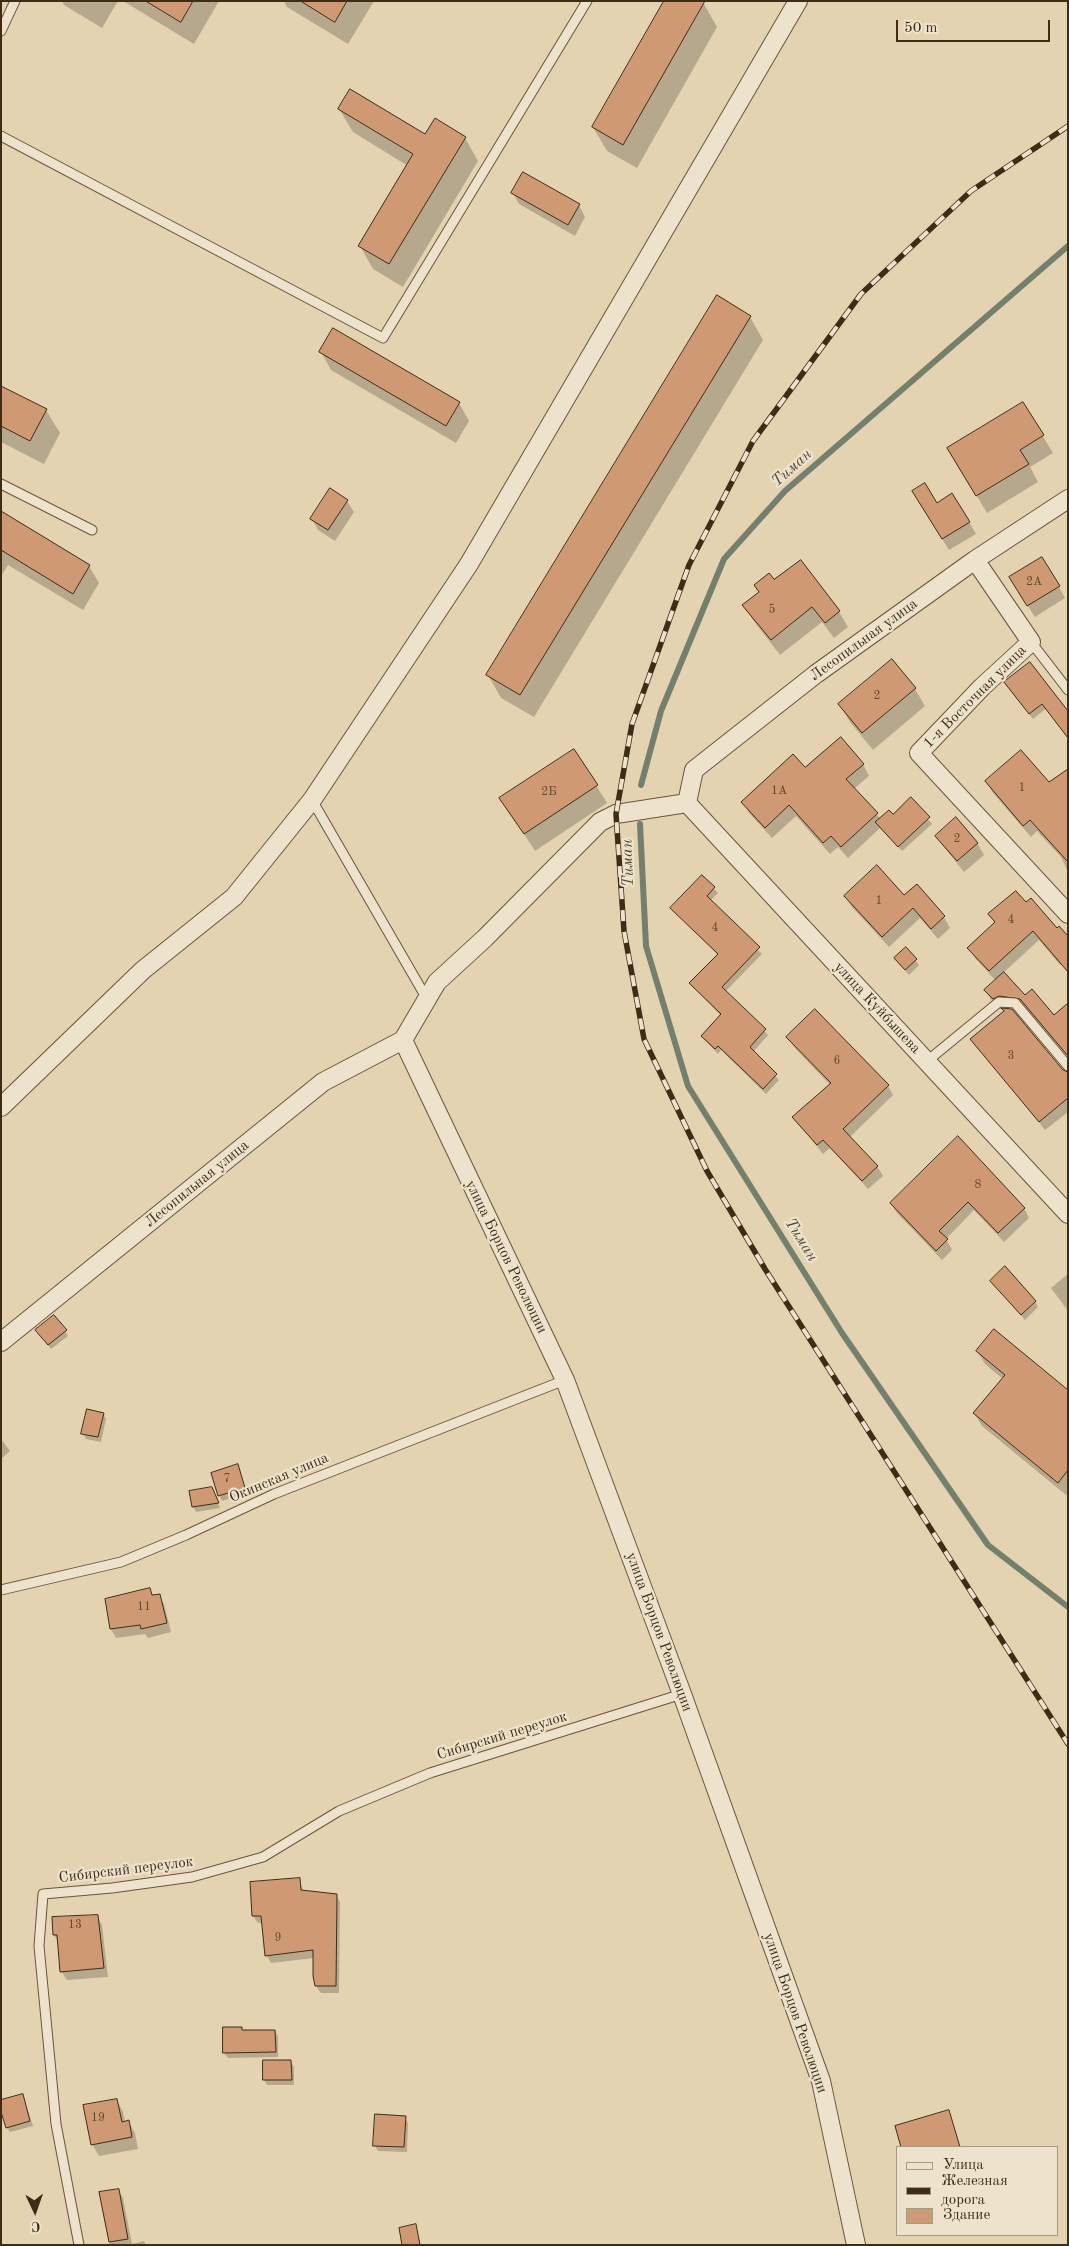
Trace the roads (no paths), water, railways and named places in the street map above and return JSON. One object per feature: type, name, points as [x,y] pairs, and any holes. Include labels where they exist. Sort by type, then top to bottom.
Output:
[{"type":"street","points":[[1,1107],[143,970],[234,897],[312,800],[469,564],[798,1]]},
{"type":"street","name":"Лесопильная улица","points":[[687,802],[694,770],[816,674],[975,560],[1068,498]]},
{"type":"street","name":"1-я Восточная улица","points":[[975,560],[1031,642],[982,687],[919,753],[1068,914]]},
{"type":"street","points":[[403,1040],[437,982],[484,938],[600,822],[616,814],[687,802]]},
{"type":"street","name":"улица Куйбышева","points":[[687,802],[1068,1214]]},
{"type":"street","name":"Лесопильная улица","points":[[1,1342],[323,1082],[403,1040]]},
{"type":"street","name":"улица Борцов Революции","points":[[403,1040],[565,1380],[682,1694],[821,2081],[856,2245]]},
{"type":"lane","points":[[1,31],[15,1]]},
{"type":"lane","points":[[1,136],[383,338],[587,1]]},
{"type":"lane","points":[[1,484],[92,530]]},
{"type":"lane","points":[[1031,642],[1068,690]]},
{"type":"lane","points":[[312,800],[426,999]]},
{"type":"lane","points":[[926,1062],[999,1002],[1006,1001],[1015,1003],[1068,1066]]},
{"type":"lane","name":"Окинская улица","points":[[1,1590],[121,1562],[186,1535],[274,1494],[565,1380]]},
{"type":"lane","name":"Сибирский переулок","points":[[78,2245],[55,2114],[40,1946],[44,1894],[112,1888],[192,1877],[263,1857],[339,1811],[430,1773],[682,1694]]},
{"type":"waterway","name":"Тиман","points":[[641,785],[661,711],[724,559],[785,491],[1068,246]]},
{"type":"waterway","name":"Тиман","points":[[640,824],[646,946],[688,1086],[842,1333],[988,1545],[1068,1607]]},
{"type":"railway","points":[[1068,126],[971,191],[861,294],[753,441],[689,565],[632,724],[616,814],[624,931],[644,1039],[707,1171],[765,1269],[1068,1744]]}]
